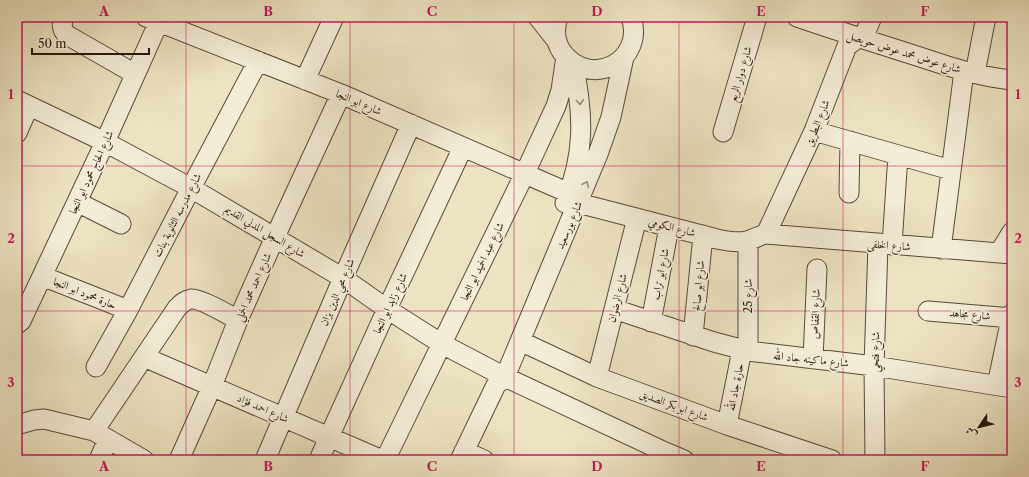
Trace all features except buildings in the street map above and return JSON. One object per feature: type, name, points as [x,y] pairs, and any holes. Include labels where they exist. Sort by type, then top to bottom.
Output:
[{"type":"street","points":[[305,80],[334,17]]},
{"type":"street","points":[[538,17],[565,54],[581,68],[600,70],[609,68],[624,57]]},
{"type":"street","points":[[558,17],[555,32],[565,54]]},
{"type":"street","name":"شارع دوار الربع","points":[[723,132],[757,17]]},
{"type":"street","name":"شارع عوض محمد عوض حويصل","points":[[797,17],[858,38],[969,72],[997,79],[1012,80]]},
{"type":"street","name":"شارع البطريق","points":[[766,234],[814,132],[847,46],[868,29],[872,17]]},
{"type":"street","points":[[941,249],[951,170],[969,72],[986,17]]},
{"type":"street","name":"شارع ابو النجا","points":[[156,19],[411,124],[525,174],[573,198]]},
{"type":"street","name":"شارع الحاج محمود ابو النجا","points":[[17,324],[21,321],[136,74],[156,19]]},
{"type":"street","name":"شارع بورسعيد","points":[[462,455],[498,378],[573,198],[590,175],[608,124],[624,57],[630,49],[633,39],[634,19]]},
{"type":"street","points":[[62,22],[63,32],[136,74]]},
{"type":"street","name":"شارع عبد الحميد ابو النجا","points":[[385,460],[525,174],[558,100],[564,74],[565,54]]},
{"type":"street","name":"شارع بورسعيد","points":[[498,378],[520,341],[573,198],[580,146],[581,125],[579,90],[565,54]]},
{"type":"street","name":"شارع مدرسه الثانوية بنات","points":[[96,367],[128,310],[258,61]]},
{"type":"street","name":"شارع احمد محمد الحملي","points":[[179,460],[212,386],[238,320],[341,94]]},
{"type":"street","points":[[17,133],[23,103]]},
{"type":"street","name":"شارع السجل المدني القديم","points":[[23,103],[105,142],[191,188],[343,278],[387,309],[498,378]]},
{"type":"street","name":"شارع محي الدين بزان","points":[[265,460],[411,124]]},
{"type":"street","points":[[814,132],[951,170]]},
{"type":"street","points":[[849,193],[850,142]]},
{"type":"street","name":"شارع زايد ابو النجا","points":[[319,460],[328,437],[387,309],[464,147]]},
{"type":"street","name":"شارع فتحي","points":[[875,460],[874,366],[885,245],[898,155]]},
{"type":"street","name":"شارع الكومي","points":[[573,198],[638,218],[732,241],[748,241],[759,235],[766,234]]},
{"type":"street","points":[[77,202],[121,224]]},
{"type":"street","name":"شارع الرضوان","points":[[597,377],[638,218]]},
{"type":"street","name":"شارع ابو تراب","points":[[651,322],[669,226]]},
{"type":"street","points":[[1005,254],[1012,232]]},
{"type":"street","name":"شارع الخلفى","points":[[766,234],[1005,254]]},
{"type":"street","name":"شارع ابو صالح","points":[[693,336],[703,235]]},
{"type":"street","name":"شارع 25","points":[[745,351],[748,241]]},
{"type":"street","name":"شارع القفاص","points":[[813,359],[817,270]]},
{"type":"street","name":"حارة محمود ابو النجا","points":[[42,276],[128,310]]},
{"type":"street","points":[[99,460],[101,435],[144,357],[177,308],[184,302],[191,299],[202,302],[238,320]]},
{"type":"street","name":"شارع ماكينه جاد الله","points":[[614,309],[693,336],[745,351],[874,366],[1005,386]]},
{"type":"street","name":"شارع مجاهد","points":[[928,311],[1012,316]]},
{"type":"street","points":[[1005,386],[1012,316]]},
{"type":"street","name":"شارع ابو بكر الصديق","points":[[520,341],[597,377],[727,425],[832,460]]},
{"type":"street","name":"حارة جاد الله","points":[[727,425],[745,351]]},
{"type":"street","name":"شارع احمد فؤاد","points":[[144,357],[382,460]]},
{"type":"street","points":[[498,378],[684,460]]},
{"type":"street","points":[[17,425],[44,419],[101,435],[144,460]]},
{"type":"street","points":[[462,455],[484,460]]}]
